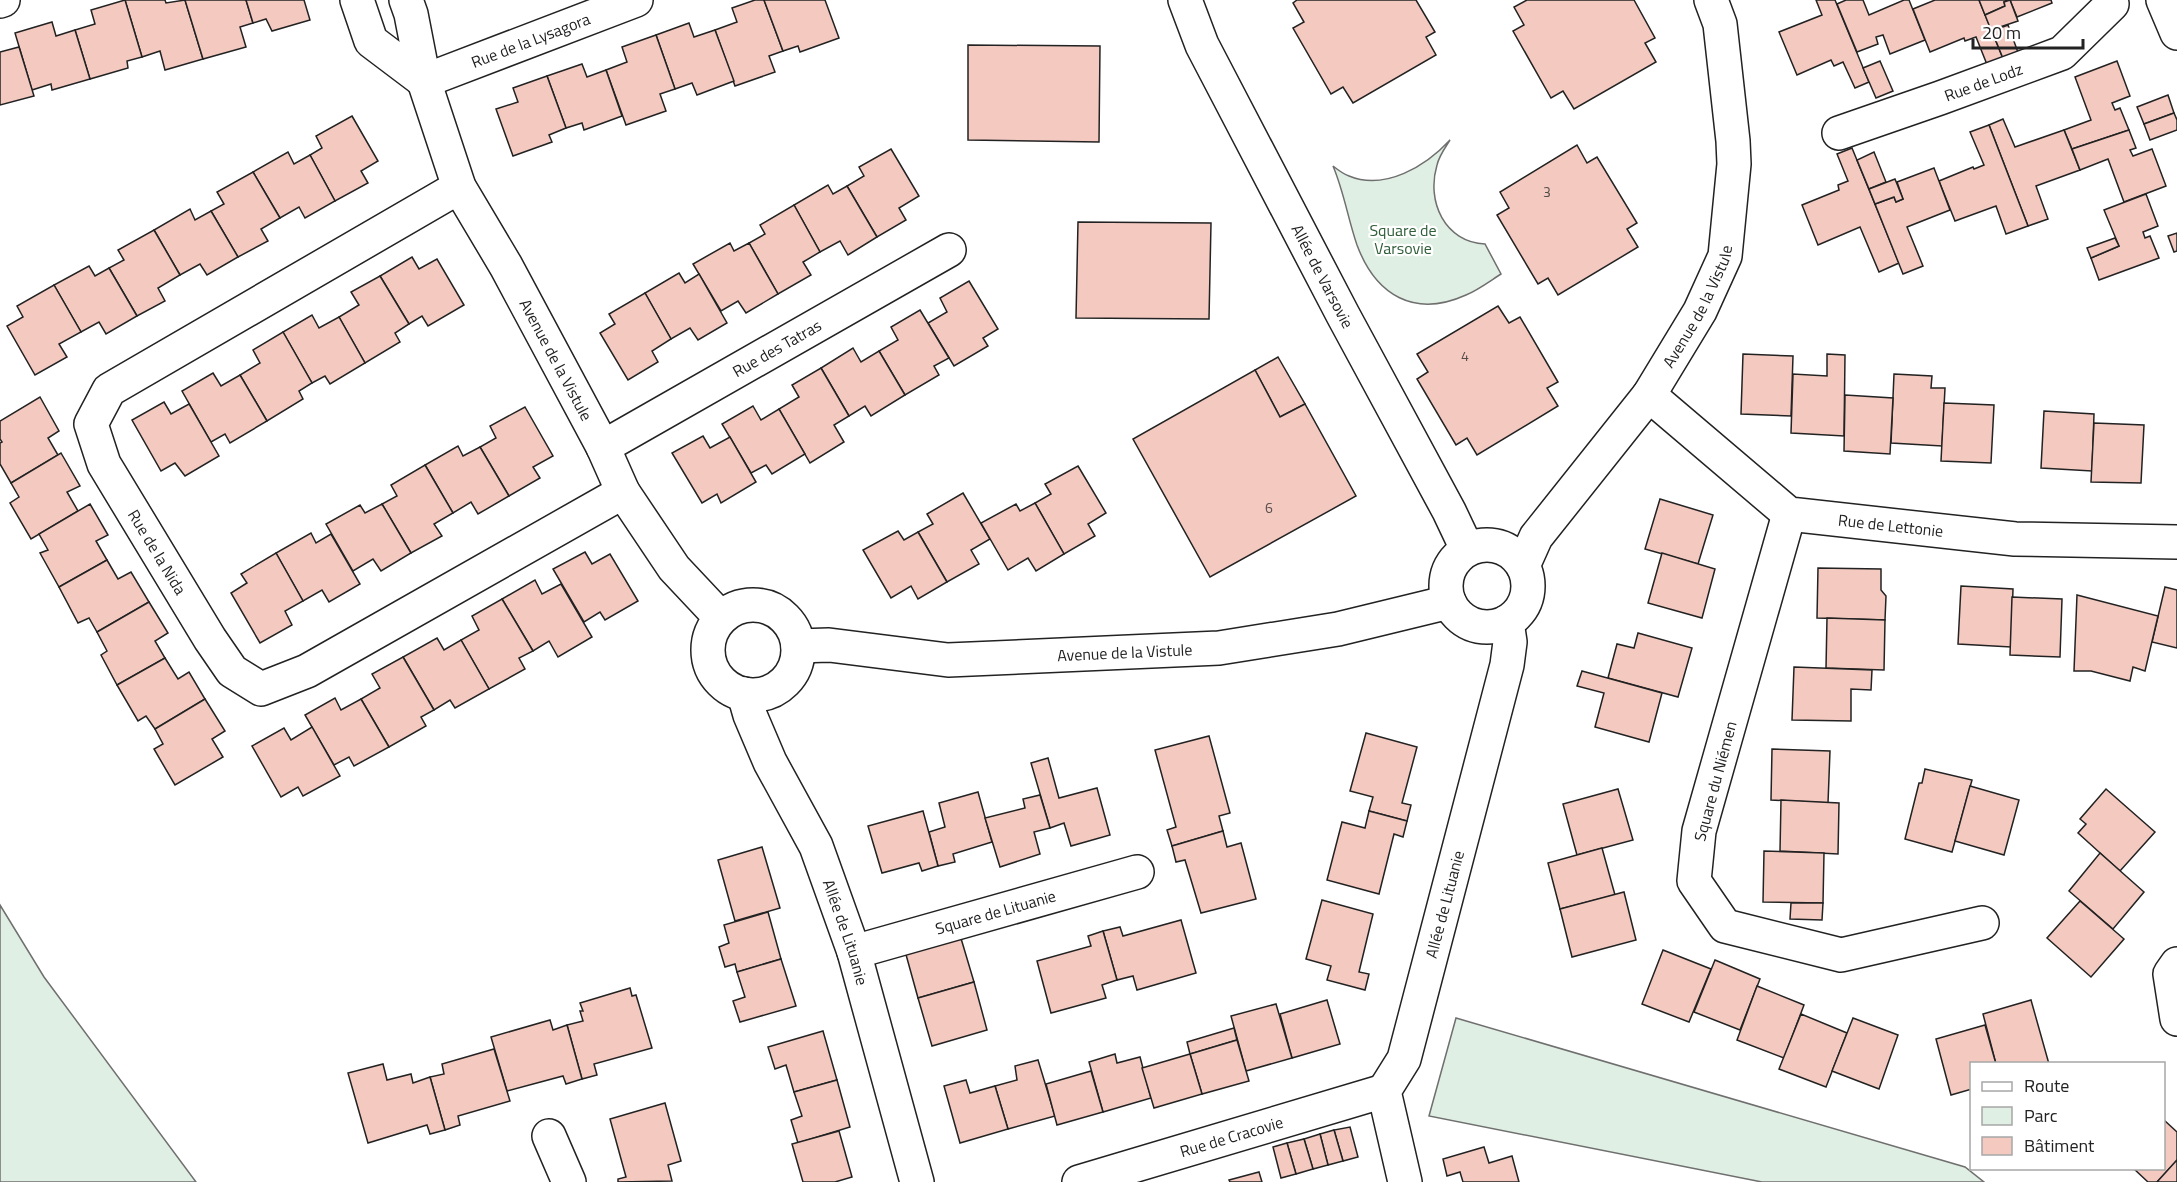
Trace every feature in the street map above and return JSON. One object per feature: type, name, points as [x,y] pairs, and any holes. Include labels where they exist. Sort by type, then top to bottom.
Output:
[{"type":"street","points":[[357,0],[370,41],[424,81]]},
{"type":"street","name":"Avenue de la Vistule","points":[[406,0],[411,14],[424,81],[459,187],[506,266],[603,447],[623,492],[674,568],[721,618]]},
{"type":"street","name":"Rue de la Lysagora","points":[[424,81],[636,0]]},
{"type":"street","name":"Allée de Varsovie","points":[[1185,0],[1202,45],[1467,549]]},
{"type":"street","name":"Avenue de la Vistule","points":[[1523,566],[1536,537],[1649,396],[1700,311],[1725,256],[1734,164],[1733,141],[1720,24],[1710,0]]},
{"type":"street","points":[[2163,0],[2177,33]]},
{"type":"street","name":"Rue de Lodz","points":[[1839,133],[2062,53],[2113,1]]},
{"type":"street","name":"Rue de la Nida","points":[[459,187],[109,390],[91,424],[104,464],[210,639],[232,671],[261,690],[307,671],[623,492]]},
{"type":"street","name":"Rue des Tatras","points":[[603,447],[949,250]]},
{"type":"street","points":[[1649,396],[1789,514]]},
{"type":"street","name":"Rue de Lettonie","points":[[1789,514],[2015,539],[2177,542]]},
{"type":"street","name":"Square du Niémen","points":[[1789,514],[1699,831],[1694,881],[1725,926],[1841,955],[1982,923]]},
{"type":"street","points":[[1479,545],[1504,548],[1515,555],[1523,566],[1527,578],[1526,597],[1516,614],[1507,622],[1494,626],[1480,626],[1456,614],[1449,602],[1446,578],[1454,562],[1467,549],[1479,545]]},
{"type":"street","name":"Avenue de la Vistule","points":[[798,646],[829,645],[948,660],[1219,648],[1338,629],[1449,602]]},
{"type":"street","points":[[751,604],[777,611],[788,620],[795,632],[798,646],[797,660],[783,684],[772,691],[758,695],[744,694],[730,689],[719,680],[711,667],[708,652],[710,638],[721,618],[738,607],[751,604]]},
{"type":"street","name":"Allée de Lituanie","points":[[1384,1091],[1404,1059],[1508,665],[1510,642],[1507,622]]},
{"type":"street","name":"Allée de Lituanie","points":[[744,694],[750,714],[771,762],[816,846],[854,952],[917,1182]]},
{"type":"street","name":"Square de Lituanie","points":[[854,952],[1137,872]]},
{"type":"street","points":[[2177,964],[2170,974],[2177,1019]]},
{"type":"street","points":[[1384,1091],[1406,1182]]},
{"type":"street","name":"Rue de Cracovie","points":[[1079,1182],[1384,1091]]},
{"type":"street","points":[[549,1136],[569,1182]]},
{"type":"green space","name":"Square de Varsovie","points":[[1450,140],[1441,155],[1434,179],[1437,206],[1449,228],[1459,236],[1471,242],[1485,244],[1501,274],[1470,293],[1447,302],[1414,303],[1386,289],[1365,263],[1357,245],[1333,166],[1347,175],[1363,180],[1390,178],[1417,167]]},
{"type":"green space","points":[[0,905],[44,977],[196,1182],[0,1182]]},
{"type":"green space","points":[[1456,1018],[1965,1167],[1984,1182],[1762,1182],[1429,1116]]},
{"type":"building","points":[[125,0],[165,0],[166,3],[185,0],[203,59],[165,70],[160,51],[142,57]]},
{"type":"building","points":[[125,0],[142,57],[127,61],[128,68],[90,79],[75,30],[95,24],[91,10]]},
{"type":"building","points":[[185,0],[246,0],[253,23],[240,27],[246,47],[203,59]]},
{"type":"building","points":[[246,0],[304,0],[310,20],[272,31],[266,19],[253,23]]},
{"type":"building","points":[[755,0],[764,0],[783,51],[769,56],[775,72],[735,86],[715,30],[737,22],[732,8]]},
{"type":"building","points":[[764,0],[825,0],[839,38],[800,52],[798,46],[783,51]]},
{"type":"building","points":[[1297,0],[1416,0],[1435,32],[1426,37],[1436,55],[1353,103],[1343,87],[1331,94],[1293,28],[1304,22],[1293,3]]},
{"type":"building","points":[[1527,0],[1634,0],[1655,38],[1645,43],[1656,62],[1574,109],[1563,91],[1551,98],[1513,31],[1524,25],[1514,7]]},
{"type":"building","points":[[1816,0],[1835,0],[1869,82],[1855,88],[1843,62],[1834,66],[1831,60],[1797,75],[1779,32],[1822,15]]},
{"type":"building","points":[[1846,0],[1863,0],[1869,15],[1909,0],[1925,40],[1890,54],[1883,35],[1876,37],[1878,44],[1857,52],[1837,4]]},
{"type":"building","points":[[1935,0],[1979,0],[2004,61],[1988,67],[1976,37],[1965,41],[1964,38],[1930,52],[1913,9]]},
{"type":"building","points":[[1979,0],[2009,0],[2004,2],[2005,6],[1985,15]]},
{"type":"building","points":[[2010,0],[2051,0],[2052,3],[2017,17]]},
{"type":"building","points":[[2010,0],[2018,21],[1991,30],[1985,15],[2005,6],[2004,2]]},
{"type":"building","points":[[52,22],[56,36],[75,30],[90,79],[52,90],[51,84],[32,90],[15,33]]},
{"type":"building","points":[[689,23],[694,37],[715,30],[734,81],[697,95],[692,83],[675,89],[656,35]]},
{"type":"building","points":[[2008,25],[2019,55],[2004,61],[1992,31]]},
{"type":"building","points":[[656,35],[675,89],[660,94],[666,111],[626,125],[606,70],[627,62],[622,47]]},
{"type":"building","points":[[968,45],[1100,46],[1099,142],[968,140]]},
{"type":"building","points":[[19,47],[34,96],[0,105],[0,52]]},
{"type":"building","points":[[1880,61],[1893,91],[1876,98],[1863,68]]},
{"type":"building","points":[[2117,61],[2130,96],[2112,103],[2115,110],[2120,108],[2129,130],[2072,149],[2064,130],[2091,120],[2075,77]]},
{"type":"building","points":[[582,64],[587,77],[606,70],[622,116],[584,130],[582,123],[566,128],[547,76]]},
{"type":"building","points":[[547,76],[566,128],[549,135],[552,142],[513,156],[496,109],[518,102],[513,88]]},
{"type":"building","points":[[2168,95],[2174,113],[2144,124],[2137,107]]},
{"type":"building","points":[[2174,113],[2177,130],[2150,140],[2144,124]]},
{"type":"building","points":[[352,116],[378,161],[361,171],[368,183],[335,201],[310,155],[322,148],[316,136]]},
{"type":"building","points":[[2003,119],[2015,147],[2064,130],[2080,170],[2036,186],[2048,219],[2028,226],[1989,125]]},
{"type":"building","points":[[1989,125],[2028,226],[2006,234],[1996,206],[1955,221],[1939,181],[1973,167],[1974,169],[1984,165],[1970,132]]},
{"type":"building","points":[[2129,130],[2136,148],[2130,150],[2133,156],[2152,149],[2166,186],[2124,202],[2108,159],[2080,170],[2072,149]]},
{"type":"building","points":[[1577,145],[1587,163],[1597,157],[1637,223],[1627,229],[1638,247],[1558,295],[1548,278],[1538,284],[1497,215],[1509,208],[1500,192]]},
{"type":"building","points":[[1852,148],[1899,263],[1879,272],[1860,227],[1818,245],[1802,205],[1839,190],[1838,185],[1848,181],[1837,154]]},
{"type":"building","points":[[891,149],[919,196],[899,208],[906,220],[877,237],[847,186],[864,176],[859,167]]},
{"type":"building","points":[[288,152],[294,164],[310,155],[335,201],[305,218],[299,207],[280,218],[253,172]]},
{"type":"building","points":[[1874,152],[1886,182],[1869,189],[1857,160]]},
{"type":"building","points":[[1934,168],[1950,210],[1907,227],[1923,266],[1903,274],[1875,204],[1894,197],[1896,202],[1903,199],[1897,182]]},
{"type":"building","points":[[253,172],[280,218],[261,229],[268,241],[238,257],[211,211],[224,204],[217,192]]},
{"type":"building","points":[[1895,179],[1903,199],[1896,202],[1894,197],[1875,204],[1869,189]]},
{"type":"building","points":[[828,185],[833,194],[847,186],[877,237],[848,255],[840,241],[820,252],[794,205]]},
{"type":"building","points":[[2146,194],[2158,226],[2143,232],[2145,238],[2150,236],[2159,258],[2099,280],[2091,258],[2119,246],[2104,210]]},
{"type":"building","points":[[794,205],[820,252],[803,262],[811,275],[778,294],[749,243],[765,234],[760,225]]},
{"type":"building","points":[[190,209],[195,220],[211,211],[238,257],[207,275],[200,264],[180,275],[154,230]]},
{"type":"building","points":[[1078,222],[1211,223],[1209,319],[1076,318]]},
{"type":"building","points":[[154,230],[180,275],[158,288],[165,301],[137,316],[109,268],[124,260],[118,250]]},
{"type":"building","points":[[2177,233],[2177,251],[2174,252],[2168,236]]},
{"type":"building","points":[[2115,238],[2119,246],[2091,258],[2087,248]]},
{"type":"building","points":[[730,243],[734,251],[749,243],[778,294],[746,313],[738,301],[721,311],[693,264]]},
{"type":"building","points":[[412,257],[419,269],[437,259],[464,305],[428,326],[422,316],[409,324],[380,276]]},
{"type":"building","points":[[89,266],[95,276],[109,268],[137,316],[106,334],[99,322],[81,332],[54,285]]},
{"type":"building","points":[[679,273],[685,283],[699,274],[727,323],[698,340],[690,328],[671,339],[645,293]]},
{"type":"building","points":[[380,276],[409,324],[395,333],[400,342],[365,363],[339,317],[359,305],[351,292]]},
{"type":"building","points":[[969,281],[998,329],[983,338],[988,346],[954,366],[928,323],[947,312],[940,298]]},
{"type":"building","points":[[54,285],[81,332],[59,344],[67,357],[35,375],[7,326],[23,317],[17,306]]},
{"type":"building","points":[[645,293],[671,339],[652,351],[658,362],[628,380],[600,333],[615,324],[609,314]]},
{"type":"building","points":[[1498,306],[1509,323],[1520,317],[1558,382],[1547,388],[1558,406],[1477,455],[1467,438],[1456,445],[1417,379],[1428,372],[1417,354]]},
{"type":"building","points":[[920,310],[949,358],[934,366],[939,375],[905,395],[879,351],[898,340],[891,327]]},
{"type":"building","points":[[312,315],[319,328],[339,317],[365,363],[330,384],[325,376],[312,383],[283,332]]},
{"type":"building","points":[[283,332],[312,383],[299,391],[303,399],[267,421],[240,375],[260,363],[253,350]]},
{"type":"building","points":[[853,348],[861,362],[879,351],[905,395],[871,416],[865,406],[849,416],[821,368]]},
{"type":"building","points":[[1743,354],[1793,356],[1791,416],[1741,414]]},
{"type":"building","points":[[1827,354],[1845,355],[1844,436],[1791,433],[1793,374],[1827,376]]},
{"type":"building","points":[[1278,357],[1305,404],[1280,417],[1255,370]]},
{"type":"building","points":[[821,368],[849,416],[834,425],[844,442],[810,463],[779,409],[799,397],[792,385]]},
{"type":"building","points":[[1255,370],[1280,417],[1305,404],[1356,496],[1210,577],[1133,439]]},
{"type":"building","points":[[213,373],[221,386],[240,375],[267,421],[230,443],[225,434],[211,442],[182,391]]},
{"type":"building","points":[[1894,374],[1932,376],[1931,388],[1945,388],[1942,446],[1891,443]]},
{"type":"building","points":[[1845,395],[1893,398],[1890,454],[1844,451]]},
{"type":"building","points":[[40,397],[59,431],[48,438],[58,455],[11,483],[0,464],[0,443],[2,442],[0,421]]},
{"type":"building","points":[[164,402],[171,414],[189,404],[219,456],[185,476],[175,463],[161,471],[132,420]]},
{"type":"building","points":[[1944,403],[1994,405],[1991,463],[1941,461]]},
{"type":"building","points":[[753,406],[761,420],[779,409],[805,454],[772,474],[766,465],[751,473],[722,424]]},
{"type":"building","points":[[525,407],[553,456],[533,467],[540,478],[509,496],[480,447],[496,438],[490,426]]},
{"type":"building","points":[[2044,411],[2094,414],[2092,471],[2041,468]]},
{"type":"building","points":[[2094,423],[2144,425],[2141,483],[2091,482]]},
{"type":"building","points":[[703,436],[710,448],[730,437],[756,482],[721,503],[717,494],[702,503],[672,453]]},
{"type":"building","points":[[458,446],[463,456],[480,447],[509,496],[478,514],[471,502],[453,513],[425,465]]},
{"type":"building","points":[[61,453],[80,486],[67,492],[78,511],[31,539],[10,503],[19,497],[11,483]]},
{"type":"building","points":[[425,465],[453,513],[434,524],[442,536],[411,553],[382,504],[397,496],[391,485]]},
{"type":"building","points":[[1078,466],[1106,513],[1088,524],[1095,536],[1064,554],[1035,503],[1051,494],[1045,484]]},
{"type":"building","points":[[963,493],[990,539],[971,550],[979,564],[947,582],[918,532],[933,524],[927,514]]},
{"type":"building","points":[[1660,499],[1713,515],[1698,564],[1645,549]]},
{"type":"building","points":[[1035,503],[1064,554],[1036,571],[1028,558],[1008,570],[981,523],[1016,504],[1020,511]]},
{"type":"building","points":[[90,504],[108,535],[96,541],[107,560],[59,587],[40,553],[48,550],[39,534]]},
{"type":"building","points":[[382,504],[411,553],[381,571],[373,559],[353,571],[326,524],[360,505],[365,513]]},
{"type":"building","points":[[898,531],[904,540],[918,532],[947,582],[918,599],[911,586],[891,598],[863,550]]},
{"type":"building","points":[[311,533],[316,543],[331,534],[360,584],[329,602],[322,590],[303,601],[276,553]]},
{"type":"building","points":[[585,552],[592,564],[610,554],[638,601],[605,620],[600,612],[584,622],[553,569]]},
{"type":"building","points":[[276,553],[303,601],[285,611],[292,625],[260,643],[231,593],[247,583],[241,574]]},
{"type":"building","points":[[1662,553],[1715,569],[1702,618],[1648,603]]},
{"type":"building","points":[[107,560],[118,579],[131,572],[149,602],[97,632],[89,618],[78,623],[59,587]]},
{"type":"building","points":[[1818,568],[1881,569],[1881,590],[1886,596],[1885,620],[1817,618]]},
{"type":"building","points":[[535,580],[542,594],[561,584],[592,637],[558,657],[549,641],[533,651],[502,599]]},
{"type":"building","points":[[1961,586],[2013,589],[2011,647],[1958,644]]},
{"type":"building","points":[[2165,587],[2177,590],[2177,648],[2152,642]]},
{"type":"building","points":[[2077,595],[2158,616],[2145,671],[2133,667],[2130,681],[2091,671],[2074,671]]},
{"type":"building","points":[[2012,597],[2062,599],[2060,657],[2010,655]]},
{"type":"building","points":[[502,599],[533,651],[519,658],[525,669],[489,689],[461,640],[479,630],[472,616]]},
{"type":"building","points":[[149,602],[168,633],[155,641],[165,658],[117,685],[101,655],[107,651],[97,632]]},
{"type":"building","points":[[1827,618],[1885,620],[1884,670],[1826,668]]},
{"type":"building","points":[[1638,633],[1692,648],[1678,697],[1608,678],[1617,644],[1634,648]]},
{"type":"building","points":[[437,638],[444,650],[461,640],[489,689],[455,708],[450,700],[434,710],[403,657]]},
{"type":"building","points":[[403,657],[434,710],[421,717],[426,726],[389,747],[361,699],[380,688],[372,674]]},
{"type":"building","points":[[165,658],[178,679],[189,672],[205,699],[155,729],[146,716],[138,721],[117,685]]},
{"type":"building","points":[[1794,667],[1872,670],[1871,690],[1851,689],[1851,721],[1792,720]]},
{"type":"building","points":[[1582,671],[1662,693],[1649,742],[1595,727],[1604,693],[1577,686]]},
{"type":"building","points":[[335,698],[341,710],[361,699],[389,747],[354,766],[349,757],[334,765],[305,715]]},
{"type":"building","points":[[205,699],[225,731],[212,739],[223,757],[175,785],[154,749],[163,744],[155,729]]},
{"type":"building","points":[[312,727],[340,776],[303,796],[298,787],[281,797],[252,746],[284,728],[291,740]]},
{"type":"building","points":[[1366,733],[1417,747],[1402,803],[1411,805],[1407,821],[1369,811],[1373,797],[1350,791]]},
{"type":"building","points":[[1209,736],[1230,813],[1219,816],[1223,831],[1172,846],[1167,830],[1176,827],[1155,750]]},
{"type":"building","points":[[1772,749],[1830,751],[1828,803],[1771,800]]},
{"type":"building","points":[[1048,758],[1059,798],[1097,788],[1110,835],[1071,846],[1064,823],[1050,828],[1031,763]]},
{"type":"building","points":[[1925,769],[1972,780],[1952,852],[1905,839],[1919,783],[1922,783]]},
{"type":"building","points":[[1970,786],[2019,800],[2004,855],[1955,841]]},
{"type":"building","points":[[1618,789],[1633,840],[1577,855],[1563,804]]},
{"type":"building","points":[[2106,789],[2155,832],[2120,871],[2078,833],[2086,824],[2080,819]]},
{"type":"building","points":[[978,792],[992,842],[953,854],[955,862],[938,866],[929,832],[945,827],[939,803]]},
{"type":"building","points":[[1040,795],[1050,828],[1034,832],[1040,854],[1000,867],[985,818],[1025,808],[1023,799]]},
{"type":"building","points":[[1781,800],[1839,803],[1838,854],[1780,851]]},
{"type":"building","points":[[923,811],[938,866],[922,871],[919,863],[882,873],[868,826]]},
{"type":"building","points":[[1369,811],[1407,821],[1403,837],[1394,834],[1379,894],[1327,880],[1342,822],[1365,828]]},
{"type":"building","points":[[1223,831],[1227,847],[1241,843],[1256,899],[1201,913],[1185,860],[1176,862],[1172,846]]},
{"type":"building","points":[[762,847],[780,908],[735,921],[718,860]]},
{"type":"building","points":[[1602,848],[1615,895],[1560,909],[1548,863]]},
{"type":"building","points":[[1764,851],[1824,853],[1823,903],[1763,902]]},
{"type":"building","points":[[2100,853],[2144,892],[2113,929],[2069,891]]},
{"type":"building","points":[[1624,892],[1636,940],[1572,957],[1560,909]]},
{"type":"building","points":[[1322,900],[1373,914],[1359,972],[1369,974],[1365,990],[1327,980],[1331,966],[1306,959]]},
{"type":"building","points":[[2080,901],[2124,939],[2091,977],[2047,938]]},
{"type":"building","points":[[1791,903],[1823,903],[1822,920],[1790,919]]},
{"type":"building","points":[[768,912],[781,959],[737,972],[735,964],[725,967],[719,947],[729,943],[724,925]]},
{"type":"building","points":[[1181,920],[1196,973],[1137,990],[1133,976],[1117,980],[1103,931],[1120,927],[1123,936]]},
{"type":"building","points":[[1103,931],[1117,980],[1102,985],[1106,998],[1051,1013],[1037,961],[1091,946],[1088,936]]},
{"type":"building","points":[[960,935],[974,982],[918,998],[905,951]]},
{"type":"building","points":[[1663,950],[1711,969],[1689,1022],[1642,1004]]},
{"type":"building","points":[[781,959],[796,1006],[740,1022],[733,1001],[745,997],[737,972]]},
{"type":"building","points":[[1715,960],[1760,979],[1740,1030],[1694,1012]]},
{"type":"building","points":[[974,982],[987,1030],[932,1046],[918,998]]},
{"type":"building","points":[[1757,986],[1804,1005],[1784,1058],[1737,1040]]},
{"type":"building","points":[[630,988],[632,996],[636,995],[652,1048],[594,1064],[597,1075],[582,1079],[567,1025],[583,1021],[580,1003]]},
{"type":"building","points":[[1327,1000],[1340,1044],[1292,1058],[1280,1014]]},
{"type":"building","points":[[2031,1000],[2048,1062],[1995,1062],[1983,1014]]},
{"type":"building","points":[[1276,1004],[1292,1058],[1246,1071],[1231,1016]]},
{"type":"building","points":[[1801,1014],[1847,1033],[1826,1087],[1779,1069]]},
{"type":"building","points":[[1853,1018],[1898,1035],[1879,1089],[1832,1071]]},
{"type":"building","points":[[550,1020],[553,1030],[567,1025],[582,1079],[566,1084],[563,1076],[507,1091],[491,1037]]},
{"type":"building","points":[[1985,1025],[1995,1062],[1970,1062],[1970,1090],[1951,1095],[1936,1039]]},
{"type":"building","points":[[1234,1028],[1237,1040],[1190,1054],[1187,1042]]},
{"type":"building","points":[[823,1031],[837,1080],[794,1092],[786,1065],[775,1069],[768,1047]]},
{"type":"building","points":[[1237,1040],[1249,1081],[1202,1094],[1190,1054]]},
{"type":"building","points":[[494,1049],[510,1101],[458,1116],[460,1125],[445,1130],[430,1077],[444,1074],[442,1064]]},
{"type":"building","points":[[1115,1054],[1117,1063],[1140,1057],[1151,1098],[1103,1112],[1089,1062]]},
{"type":"building","points":[[1190,1054],[1202,1094],[1154,1108],[1142,1068]]},
{"type":"building","points":[[1038,1060],[1055,1116],[1008,1129],[995,1086],[1017,1080],[1015,1066]]},
{"type":"building","points":[[383,1064],[387,1080],[411,1074],[413,1083],[430,1077],[445,1130],[430,1134],[427,1125],[368,1143],[348,1073]]},
{"type":"building","points":[[1091,1071],[1103,1112],[1057,1125],[1046,1084]]},
{"type":"building","points":[[837,1080],[850,1127],[798,1143],[791,1120],[802,1116],[794,1092]]},
{"type":"building","points":[[966,1080],[970,1093],[995,1086],[1008,1129],[960,1143],[944,1086]]},
{"type":"building","points":[[665,1103],[681,1161],[668,1165],[672,1181],[618,1182],[618,1179],[626,1177],[610,1119]]},
{"type":"building","points":[[2165,1121],[2177,1132],[2177,1160],[2157,1182],[2148,1182],[2135,1170],[2165,1170]]},
{"type":"building","points":[[1350,1127],[1358,1157],[1343,1161],[1334,1130]]},
{"type":"building","points":[[1334,1130],[1343,1161],[1328,1165],[1320,1134]]},
{"type":"building","points":[[839,1131],[852,1177],[835,1182],[803,1182],[792,1144]]},
{"type":"building","points":[[1320,1134],[1328,1165],[1313,1169],[1304,1139]]},
{"type":"building","points":[[1304,1139],[1313,1169],[1296,1174],[1287,1143]]},
{"type":"building","points":[[1287,1143],[1296,1174],[1281,1178],[1273,1147]]},
{"type":"building","points":[[1484,1147],[1489,1163],[1512,1156],[1519,1182],[1463,1182],[1460,1172],[1447,1176],[1443,1159]]},
{"type":"building","points":[[2177,1160],[2177,1182],[2157,1182]]},
{"type":"building","points":[[1259,1172],[1262,1182],[1230,1182],[1229,1180]]}]
